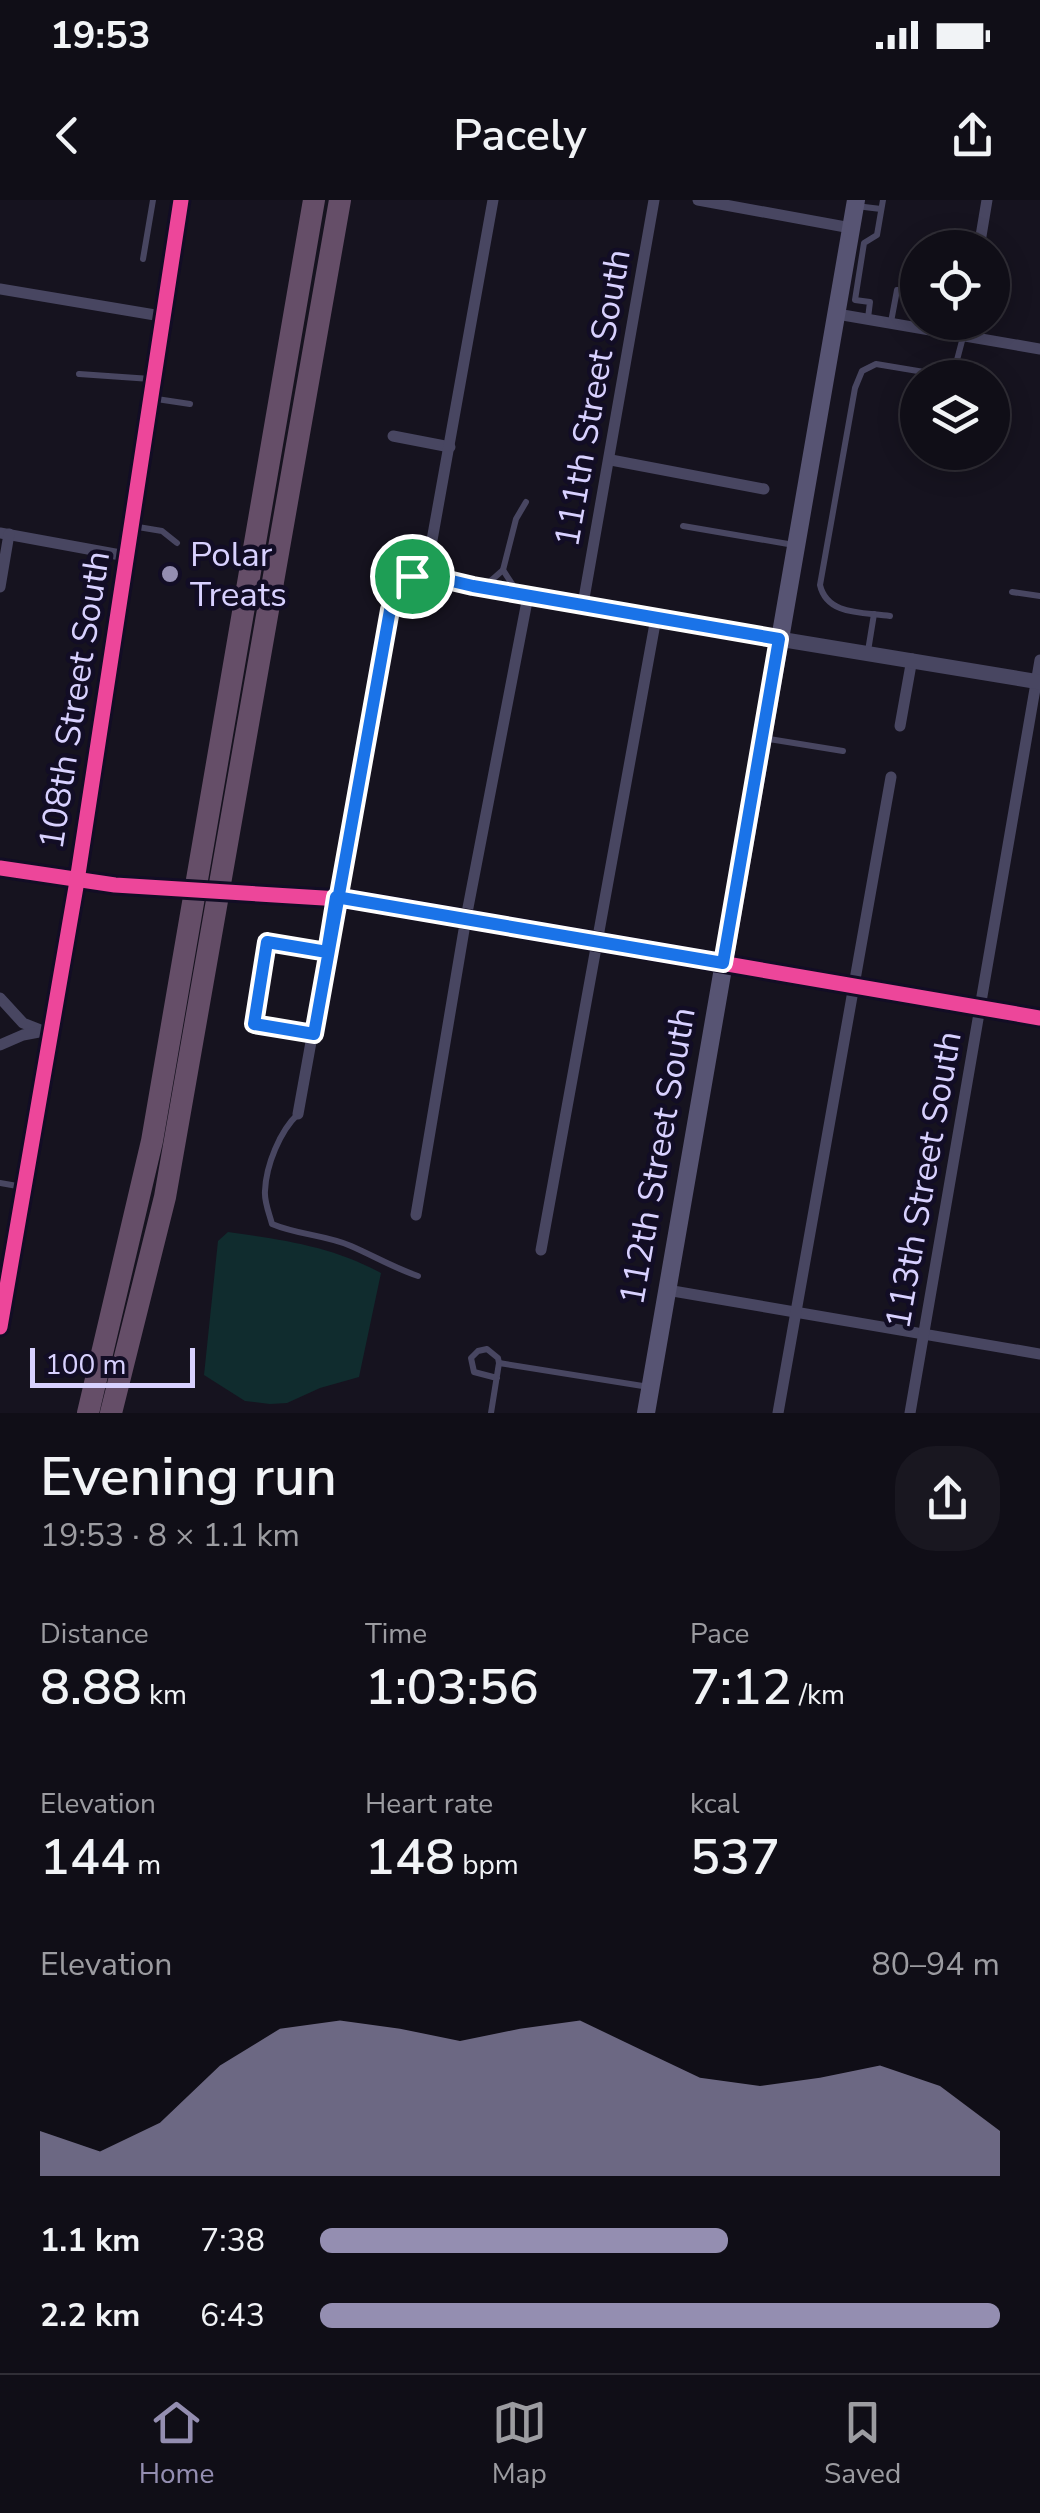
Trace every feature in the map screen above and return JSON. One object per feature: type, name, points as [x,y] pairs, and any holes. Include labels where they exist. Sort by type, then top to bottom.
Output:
[{"type":"highway","points":[[88,1413],[152,1140],[314,200]]},
{"type":"highway","points":[[112,1413],[165,1197],[340,200]]},
{"type":"main road","name":"112th Street South","points":[[646,1413],[837,314],[849,286],[856,203]]},
{"type":"street","name":"108th Street South","points":[[0,1327],[25,1187],[45,1033],[78,881],[180,200]]},
{"type":"street","points":[[298,1114],[390,610],[402,584],[427,568],[493,200]]},
{"type":"street","name":"111th Street South","points":[[584,604],[654,200]]},
{"type":"street","points":[[698,200],[851,228]]},
{"type":"street","points":[[982,230],[988,200]]},
{"type":"street","points":[[0,289],[161,316]]},
{"type":"street","points":[[837,314],[900,324]]},
{"type":"street","points":[[1004,340],[1040,350]]},
{"type":"street","points":[[392,436],[450,447]]},
{"type":"street","points":[[611,460],[764,490]]},
{"type":"street","points":[[0,587],[5,533],[126,556]]},
{"type":"street","points":[[427,568],[439,578],[484,588],[1038,681]]},
{"type":"street","points":[[416,1215],[524,595]]},
{"type":"street","points":[[541,1250],[656,618]]},
{"type":"street","points":[[900,726],[912,659]]},
{"type":"street","name":"113th Street South","points":[[910,1413],[1040,660]]},
{"type":"street","points":[[778,1413],[891,777]]},
{"type":"street","points":[[0,868],[78,881],[336,897],[1040,1018]]},
{"type":"street","points":[[0,998],[23,1023],[45,1033]]},
{"type":"street","points":[[0,1045],[22,1035],[45,1033]]},
{"type":"street","points":[[668,1290],[1040,1354]]},
{"type":"lane","points":[[143,259],[152,200]]},
{"type":"lane","points":[[856,203],[882,204],[877,234],[864,243],[849,286],[854,300],[870,302],[868,320]]},
{"type":"lane","points":[[890,323],[897,290],[900,291]]},
{"type":"lane","points":[[890,616],[835,608],[824,598],[820,586],[857,380],[866,368],[876,364],[948,376],[962,340]]},
{"type":"lane","points":[[78,374],[152,379]]},
{"type":"lane","points":[[149,398],[190,404]]},
{"type":"lane","points":[[484,588],[503,570],[516,519],[526,502]]},
{"type":"lane","points":[[131,526],[162,532],[177,543]]},
{"type":"lane","points":[[683,526],[796,545]]},
{"type":"lane","points":[[503,570],[524,595]]},
{"type":"lane","points":[[1012,592],[1040,596]]},
{"type":"lane","points":[[868,652],[874,614]]},
{"type":"lane","points":[[762,738],[843,751]]},
{"type":"lane","points":[[314,1034],[254,1024],[264,958],[267,942],[327,952]]},
{"type":"lane","points":[[298,1114],[284,1127],[266,1179],[264,1195],[272,1224],[294,1234],[348,1244],[418,1276]]},
{"type":"lane","points":[[0,1183],[25,1187]]},
{"type":"lane","points":[[491,1413],[497,1378],[499,1363],[496,1354],[478,1350],[472,1358],[474,1372],[497,1378]]},
{"type":"lane","points":[[499,1363],[650,1388]]},
{"type":"green space","points":[[228,1232],[325,1250],[381,1273],[359,1377],[287,1403],[270,1404],[245,1401],[204,1375],[218,1241]]},
{"type":"cycle path","points":[[0,1327],[77,881],[181,200]]},
{"type":"cycle path","points":[[0,868],[115,885],[356,900],[1040,1018]]},
{"type":"place","name":"Polar Treats","points":[[170,574]]},
{"type":"route","points":[[412,576],[402,584],[390,610],[336,897],[314,1034],[254,1024],[267,942],[327,952],[336,897],[723,963],[779,639],[473,586],[439,578],[427,568],[412,576]]}]
